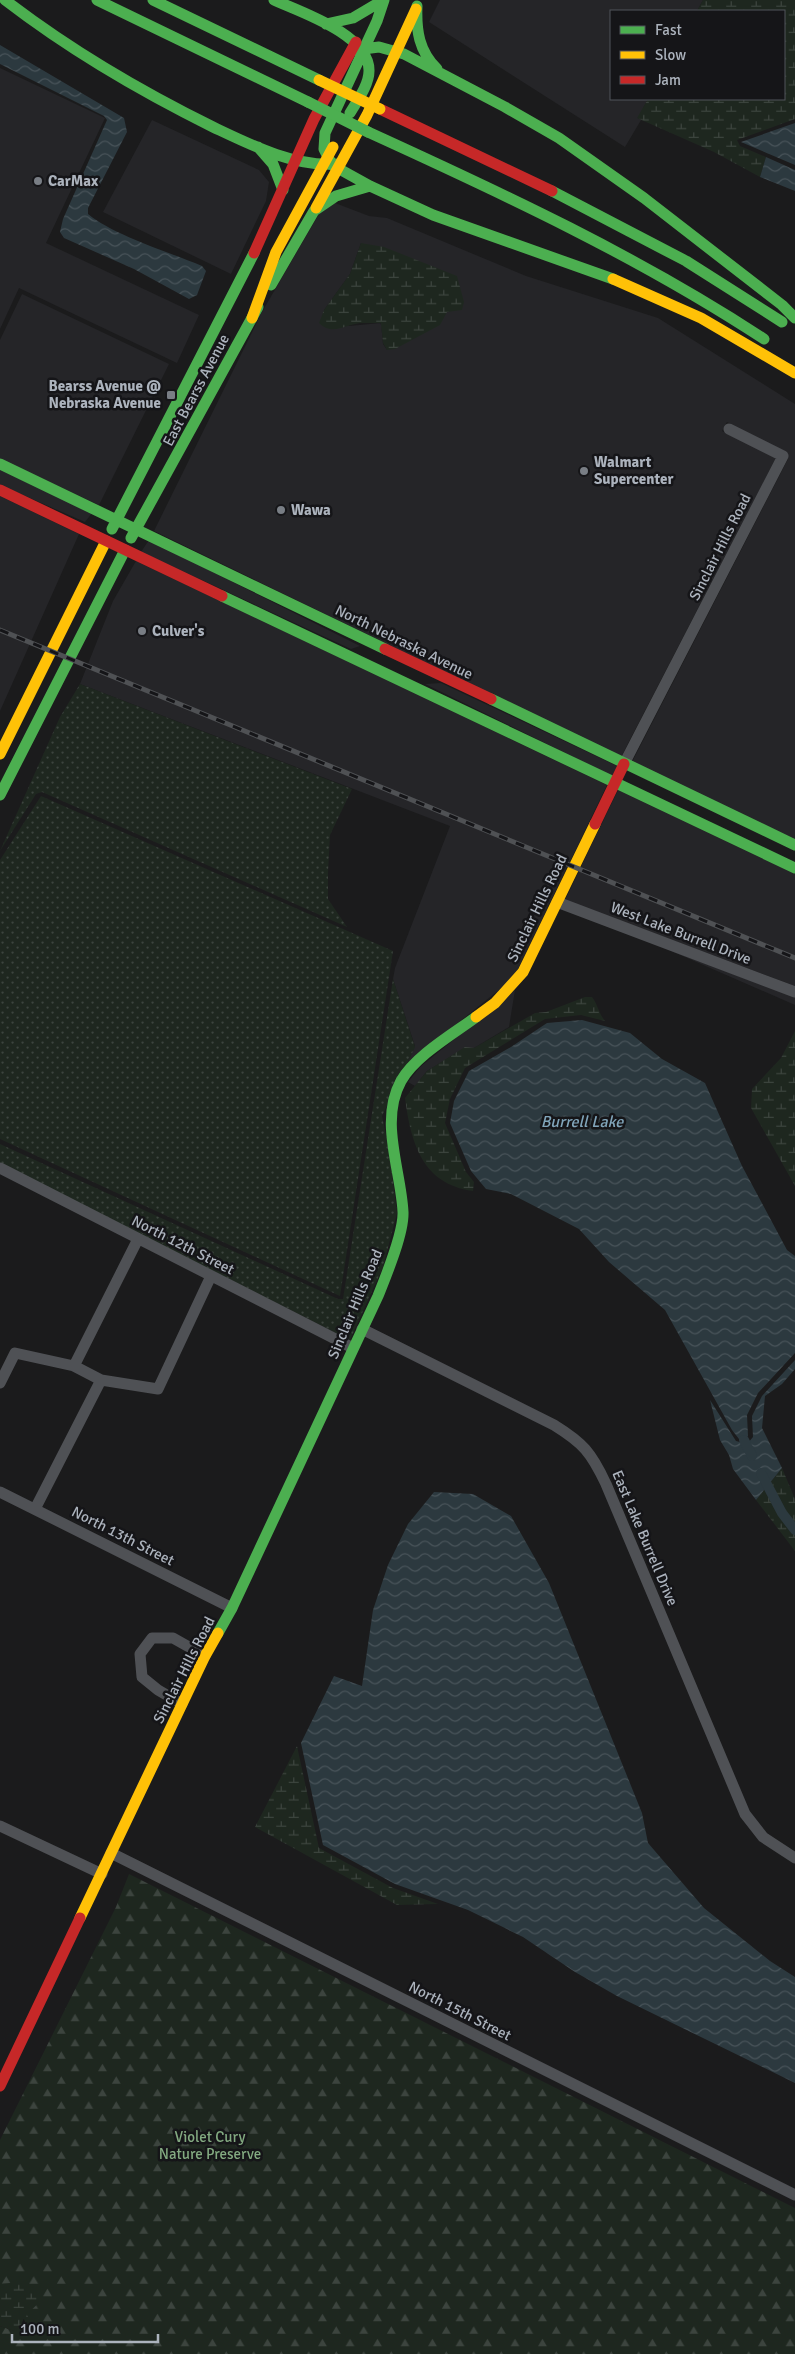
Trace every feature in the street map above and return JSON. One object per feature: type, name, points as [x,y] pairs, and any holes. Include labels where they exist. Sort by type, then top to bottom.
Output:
[{"type":"main road","points":[[5,0],[113,74],[172,105],[258,146],[296,160],[330,165],[370,186],[440,217],[580,266],[636,288],[701,318],[795,373]]},
{"type":"main road","points":[[96,0],[611,248],[700,298],[795,361]]},
{"type":"main road","points":[[153,0],[628,229],[715,278],[795,331]]},
{"type":"main road","points":[[252,318],[276,252],[330,165],[339,135],[368,77],[369,64],[362,47],[326,24],[274,0]]},
{"type":"main road","points":[[326,24],[353,18],[382,1]]},
{"type":"main road","points":[[330,165],[324,149],[325,133],[382,1]]},
{"type":"main road","points":[[330,165],[344,158],[363,123],[419,3]]},
{"type":"main road","points":[[419,3],[417,34],[420,46],[428,61],[441,73]]},
{"type":"main road","points":[[362,47],[383,46],[441,73],[517,113],[585,156],[782,305],[795,318]]},
{"type":"main road","name":"East Bearss Avenue","points":[[0,754],[116,519],[252,255],[314,119],[348,54],[362,47]]},
{"type":"main road","points":[[258,146],[273,164],[282,190]]},
{"type":"main road","name":"East Bearss Avenue","points":[[0,795],[136,528],[168,474],[252,318],[314,211],[330,165]]},
{"type":"main road","points":[[314,211],[336,196],[370,186]]},
{"type":"main road","name":"North Nebraska Avenue","points":[[0,464],[136,528],[442,678],[795,845]]},
{"type":"main road","points":[[0,490],[795,868]]},
{"type":"main road","points":[[351,658],[355,652],[369,652],[424,678],[442,678]]},
{"type":"main road","name":"Sinclair Hills Road","points":[[0,2086],[205,1656],[232,1608],[378,1296],[392,1259],[403,1214],[391,1126],[394,1105],[402,1081],[416,1063],[495,1003],[522,972],[624,764]]},
{"type":"main road","points":[[715,830],[726,829],[742,833],[795,857]]},
{"type":"street","name":"Sinclair Hills Road","points":[[624,764],[783,456],[729,429]]},
{"type":"street","name":"West Lake Burrell Drive","points":[[557,902],[795,992]]},
{"type":"street","name":"North 12th Street","points":[[0,1168],[353,1348]]},
{"type":"street","points":[[74,1366],[138,1238]]},
{"type":"street","points":[[0,1383],[15,1354],[74,1366],[101,1380],[158,1389],[211,1276]]},
{"type":"street","name":"East Lake Burrell Drive","points":[[362,1329],[554,1425],[575,1438],[592,1456],[606,1484],[745,1814],[763,1837],[795,1858]]},
{"type":"street","points":[[35,1509],[101,1380]]},
{"type":"street","name":"North 13th Street","points":[[0,1492],[232,1608]]},
{"type":"street","points":[[182,1704],[158,1690],[142,1677],[140,1654],[152,1638],[173,1638],[205,1656]]},
{"type":"street","points":[[0,1826],[102,1874]]},
{"type":"street","name":"North 15th Street","points":[[112,1853],[795,2195]]},
{"type":"shaded area","points":[[440,0],[703,0],[698,10],[610,10],[610,100],[647,100],[638,118],[641,120],[625,147],[429,22]]},
{"type":"shaded area","name":"CarMax","points":[[0,68],[105,118],[46,243],[199,315],[177,363],[19,288],[0,329]]},
{"type":"shaded area","points":[[152,120],[259,170],[269,182],[266,201],[231,274],[103,212]]},
{"type":"shaded area","points":[[335,203],[369,216],[387,218],[526,276],[658,318],[795,404],[795,840],[632,762],[788,459],[785,452],[727,422],[722,431],[776,458],[621,757],[154,531],[262,312],[319,214]],"holes":[[[361,243],[380,323],[349,326],[324,310],[350,274]],[[381,327],[387,350],[383,344]]]},
{"type":"shaded area","points":[[22,294],[169,364],[99,505],[0,459],[0,340]]},
{"type":"shaded area","points":[[0,470],[92,513],[85,522],[0,485]]},
{"type":"shaded area","points":[[0,496],[79,534],[0,711]]},
{"type":"shaded area","points":[[149,540],[360,646],[351,649],[141,552]]},
{"type":"shaded area","points":[[136,561],[607,785],[518,969],[505,985],[407,1064],[415,1046],[393,979],[395,968],[450,826],[80,684],[113,601]]},
{"type":"shaded area","points":[[441,683],[617,766],[612,776],[425,684]]},
{"type":"shaded area","points":[[618,790],[795,874],[795,986],[565,900]]},
{"type":"shaded area","points":[[669,950],[795,997],[795,1005]]},
{"type":"shaded area","points":[[515,990],[509,1027],[474,1048],[465,1048],[427,1071],[415,1086],[408,1082],[420,1067]]},
{"type":"green space","points":[[703,0],[795,0],[795,119],[737,140],[740,146],[766,157],[760,177],[714,152],[637,118],[647,100],[785,100],[785,10],[698,10]]},
{"type":"green space","points":[[361,243],[384,247],[457,276],[464,302],[462,310],[447,312],[440,325],[395,349],[387,350],[383,343],[381,323],[360,323],[339,329],[324,327],[319,323],[324,310],[350,274]]},
{"type":"green space","points":[[80,684],[352,789],[330,835],[328,873],[328,899],[347,927],[42,792],[36,794],[0,851],[60,717]]},
{"type":"green space","points":[[41,796],[393,951],[340,1296],[0,1139],[0,860]]},
{"type":"green space","points":[[393,979],[415,1047],[382,1116],[389,1149],[397,1213],[383,1267],[350,1340],[0,1163],[0,1144],[338,1299],[343,1299]]},
{"type":"green space","points":[[585,997],[592,997],[605,1021],[581,1015],[545,1019],[465,1068],[450,1099],[445,1123],[466,1172],[474,1182],[473,1191],[456,1187],[442,1180],[422,1159],[411,1131],[405,1098],[427,1071],[465,1047],[474,1048],[535,1013],[546,1012]]},
{"type":"green space","points":[[795,1031],[795,1186],[751,1108],[752,1089],[781,1058]]},
{"type":"green space","points":[[782,1468],[795,1499],[795,1551],[756,1500]]},
{"type":"green space","points":[[297,1746],[319,1848],[393,1888],[438,1904],[397,1905],[255,1827]]},
{"type":"green space","name":"Violet Cury Nature Preserve","points":[[129,1874],[795,2208],[795,2354],[0,2354],[0,2326],[14,2331],[7,2284],[0,2284],[0,2140],[116,1907]]},
{"type":"green space","points":[[20,2282],[33,2289],[41,2301],[27,2314],[29,2320],[23,2327],[14,2331],[0,2326],[0,2284]]},
{"type":"water","points":[[0,45],[124,118],[127,132],[88,208],[88,214],[99,222],[127,236],[202,266],[206,271],[197,295],[189,299],[134,269],[64,238],[60,232],[63,219],[107,120],[104,116],[0,64]]},
{"type":"water","points":[[795,123],[795,165],[741,142]]},
{"type":"water","points":[[766,157],[795,170],[795,191],[760,177]]},
{"type":"water","name":"Burrell Lake","points":[[582,1020],[630,1033],[662,1059],[705,1083],[742,1166],[787,1250],[795,1256],[795,1353],[758,1393],[747,1415],[748,1436],[744,1440],[739,1439],[732,1430],[665,1310],[609,1262],[579,1229],[511,1194],[486,1189],[471,1171],[450,1123],[454,1101],[469,1071],[511,1047],[547,1023]]},
{"type":"water","points":[[795,1360],[795,1369],[782,1384],[765,1396],[762,1428],[782,1468],[756,1500],[733,1469],[729,1455],[720,1440],[710,1400],[736,1441],[747,1444],[753,1437],[752,1416],[762,1396]]},
{"type":"water","points":[[434,1492],[473,1494],[511,1516],[549,1583],[642,1813],[648,1843],[704,1908],[770,1961],[795,1977],[795,2083],[617,1996],[575,1972],[523,1937],[468,1910],[395,1884],[323,1845],[301,1743],[334,1676],[362,1686],[373,1610],[388,1565],[408,1524]]},
{"type":"waterway","points":[[744,1440],[752,1456]]},
{"type":"waterway","points":[[761,1473],[782,1513],[795,1530]]},
{"type":"railway","points":[[0,630],[795,958]]},
{"type":"traffic: fast","points":[[5,0],[55,36],[106,69],[213,127],[258,147],[289,158],[304,162],[336,164]]},
{"type":"traffic: fast","points":[[97,0],[308,102]]},
{"type":"traffic: fast","points":[[153,0],[319,80]]},
{"type":"traffic: fast","points":[[274,0],[332,26],[358,46],[366,58],[369,71],[367,82],[350,113]]},
{"type":"traffic: fast","points":[[384,0],[377,21],[325,133],[324,149],[332,165],[370,186],[433,215],[613,279]]},
{"type":"traffic: fast","points":[[326,24],[353,18],[380,2]]},
{"type":"traffic: fast","points":[[417,6],[417,24],[422,48],[437,69]]},
{"type":"traffic: fast","points":[[355,50],[379,47],[404,54],[505,107],[559,138],[644,198],[782,305],[795,318]]},
{"type":"traffic: fast","points":[[308,102],[368,132]]},
{"type":"traffic: fast","points":[[368,132],[520,203],[620,254],[717,309],[764,339]]},
{"type":"traffic: fast","points":[[258,147],[273,164],[283,190]]},
{"type":"traffic: fast","points":[[314,211],[336,196],[370,186]]},
{"type":"traffic: fast","points":[[552,191],[686,261],[782,322]]},
{"type":"traffic: fast","points":[[271,285],[314,211]]},
{"type":"traffic: fast","points":[[112,529],[254,253]]},
{"type":"traffic: fast","points":[[131,538],[258,307]]},
{"type":"traffic: fast","points":[[0,464],[385,649]]},
{"type":"traffic: fast","points":[[0,795],[125,550]]},
{"type":"traffic: fast","points":[[222,596],[795,868]]},
{"type":"traffic: fast","points":[[491,699],[795,845]]},
{"type":"traffic: fast","points":[[218,1633],[232,1608],[378,1296],[394,1254],[401,1231],[403,1212],[391,1129],[395,1096],[401,1081],[425,1054],[476,1017]]},
{"type":"traffic: slow","points":[[316,208],[367,115],[416,9]]},
{"type":"traffic: slow","points":[[319,80],[380,109]]},
{"type":"traffic: slow","points":[[252,318],[276,252],[333,147]]},
{"type":"traffic: slow","points":[[613,279],[701,318],[795,373]]},
{"type":"traffic: slow","points":[[0,754],[106,541]]},
{"type":"traffic: slow","points":[[476,1017],[495,1003],[523,972],[595,824]]},
{"type":"traffic: slow","points":[[80,1918],[205,1656],[218,1633]]},
{"type":"traffic: jam","points":[[254,253],[314,119],[356,42]]},
{"type":"traffic: jam","points":[[380,109],[552,191]]},
{"type":"traffic: jam","points":[[0,490],[222,596]]},
{"type":"traffic: jam","points":[[385,649],[491,699]]},
{"type":"traffic: jam","points":[[595,824],[624,764]]},
{"type":"traffic: jam","points":[[0,2086],[80,1918]]},
{"type":"place","name":"CarMax","points":[[38,181]]},
{"type":"place","name":"Bearss Avenue @ Nebraska Avenue","points":[[171,395]]},
{"type":"place","name":"Walmart Supercenter","points":[[584,471]]},
{"type":"place","name":"Wawa","points":[[281,510]]},
{"type":"place","name":"Culver's","points":[[142,631]]}]
